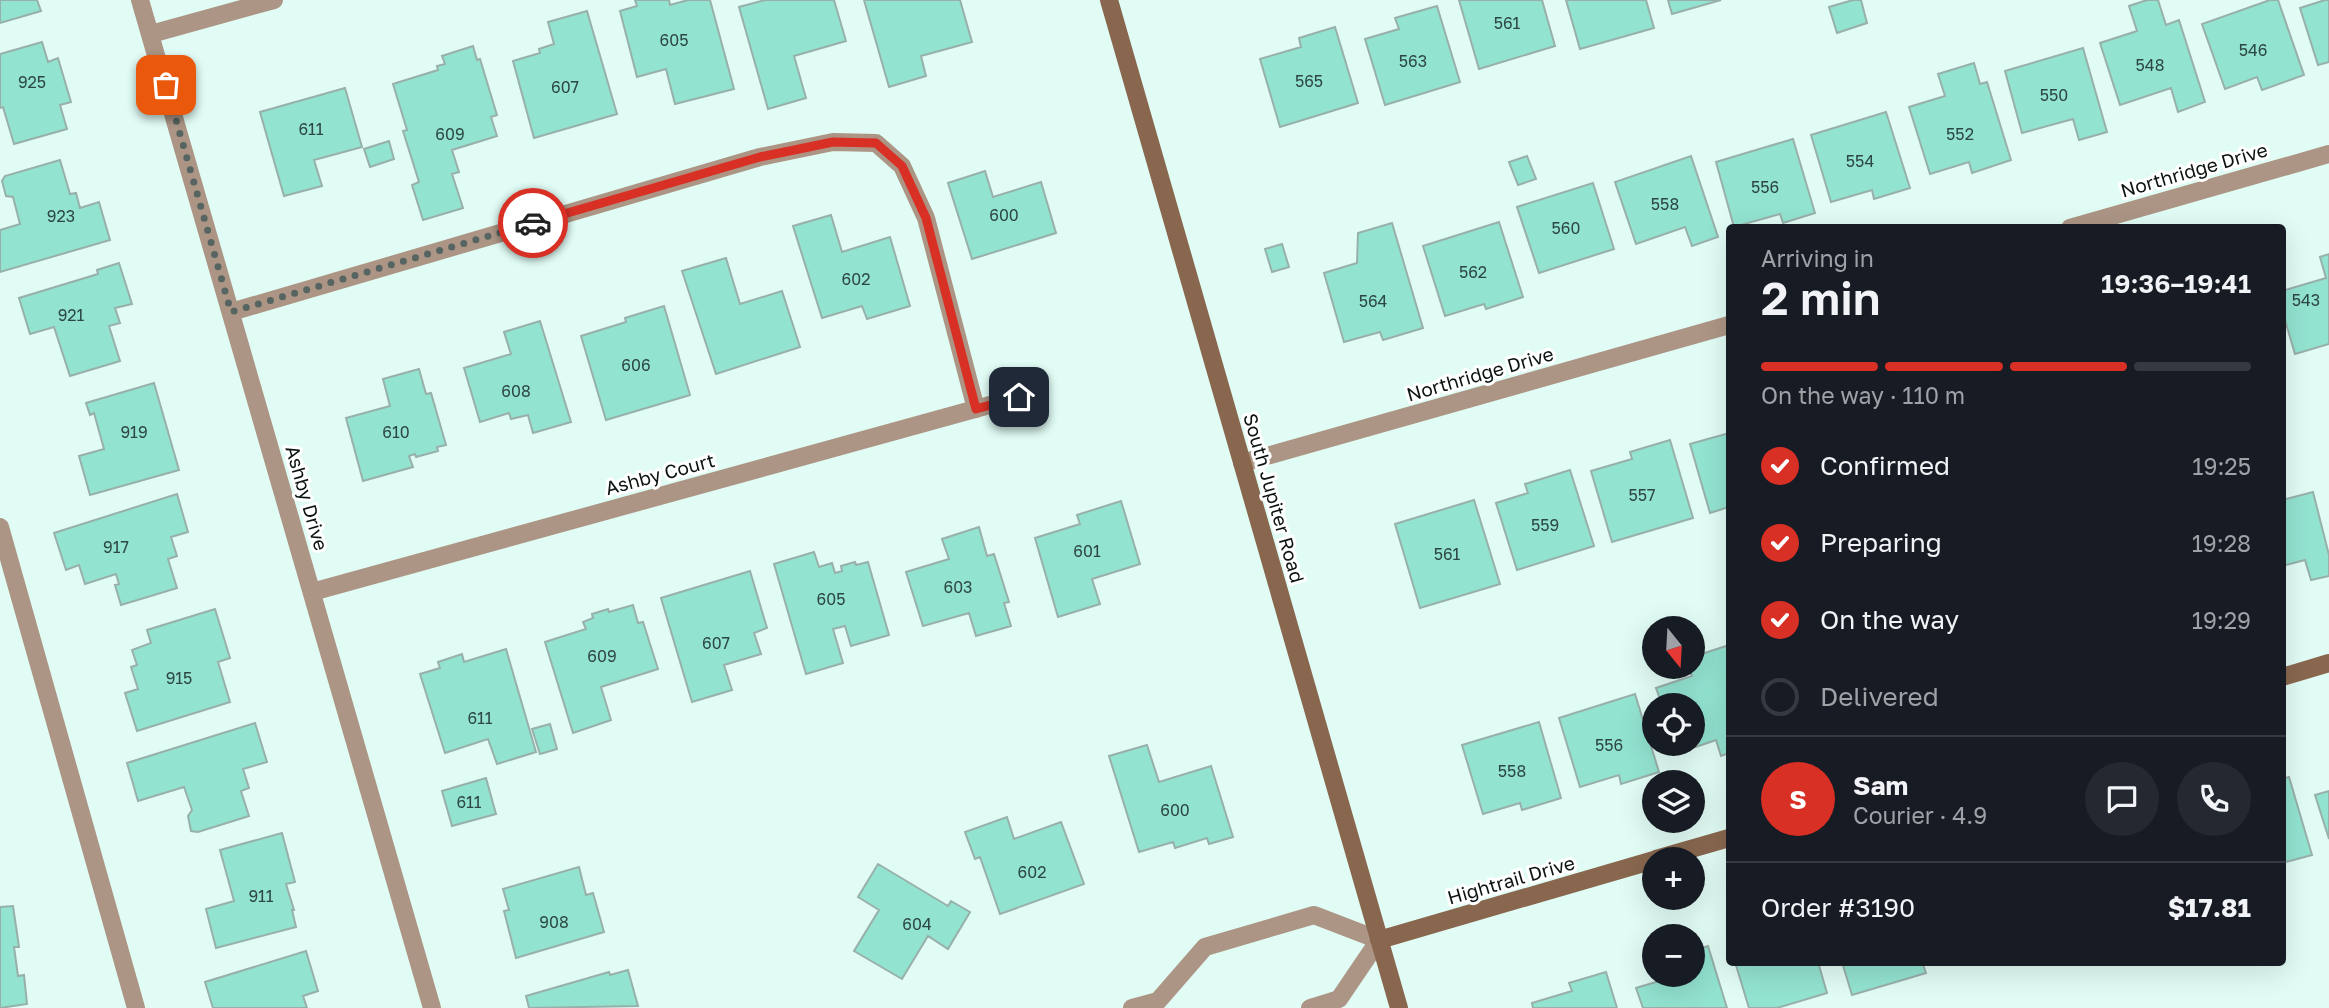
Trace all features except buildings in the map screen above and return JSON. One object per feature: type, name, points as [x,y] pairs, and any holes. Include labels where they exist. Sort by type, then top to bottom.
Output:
[{"type":"street","name":"Ashby Drive","points":[[140,0],[432,1008]]},
{"type":"street","points":[[151,34],[274,0]]},
{"type":"street","name":"South Jupiter Road","points":[[1109,0],[1399,1008]]},
{"type":"street","points":[[231,312],[760,157],[833,142],[876,143],[902,166],[926,218],[976,409]]},
{"type":"street","name":"Northridge Drive","points":[[2084,224],[2329,154]]},
{"type":"street","name":"Northridge Drive","points":[[1242,464],[1726,326]]},
{"type":"street","name":"Ashby Court","points":[[312,592],[1019,397]]},
{"type":"street","points":[[0,527],[136,1008]]},
{"type":"street","points":[[2286,676],[2329,663]]},
{"type":"street","name":"Hightrail Drive","points":[[1699,847],[1726,839]]},
{"type":"street","name":"Hightrail Drive","points":[[1379,940],[1642,864]]},
{"type":"street","points":[[1132,1008],[1166,1005],[1205,947],[1314,915],[1379,940],[1339,999],[1310,1008]]},
{"type":"way so far","points":[[166,85],[231,312],[533,223]]},
{"type":"route","points":[[533,223],[760,157],[833,142],[876,143],[902,166],[926,218],[976,409],[1019,397]]}]
